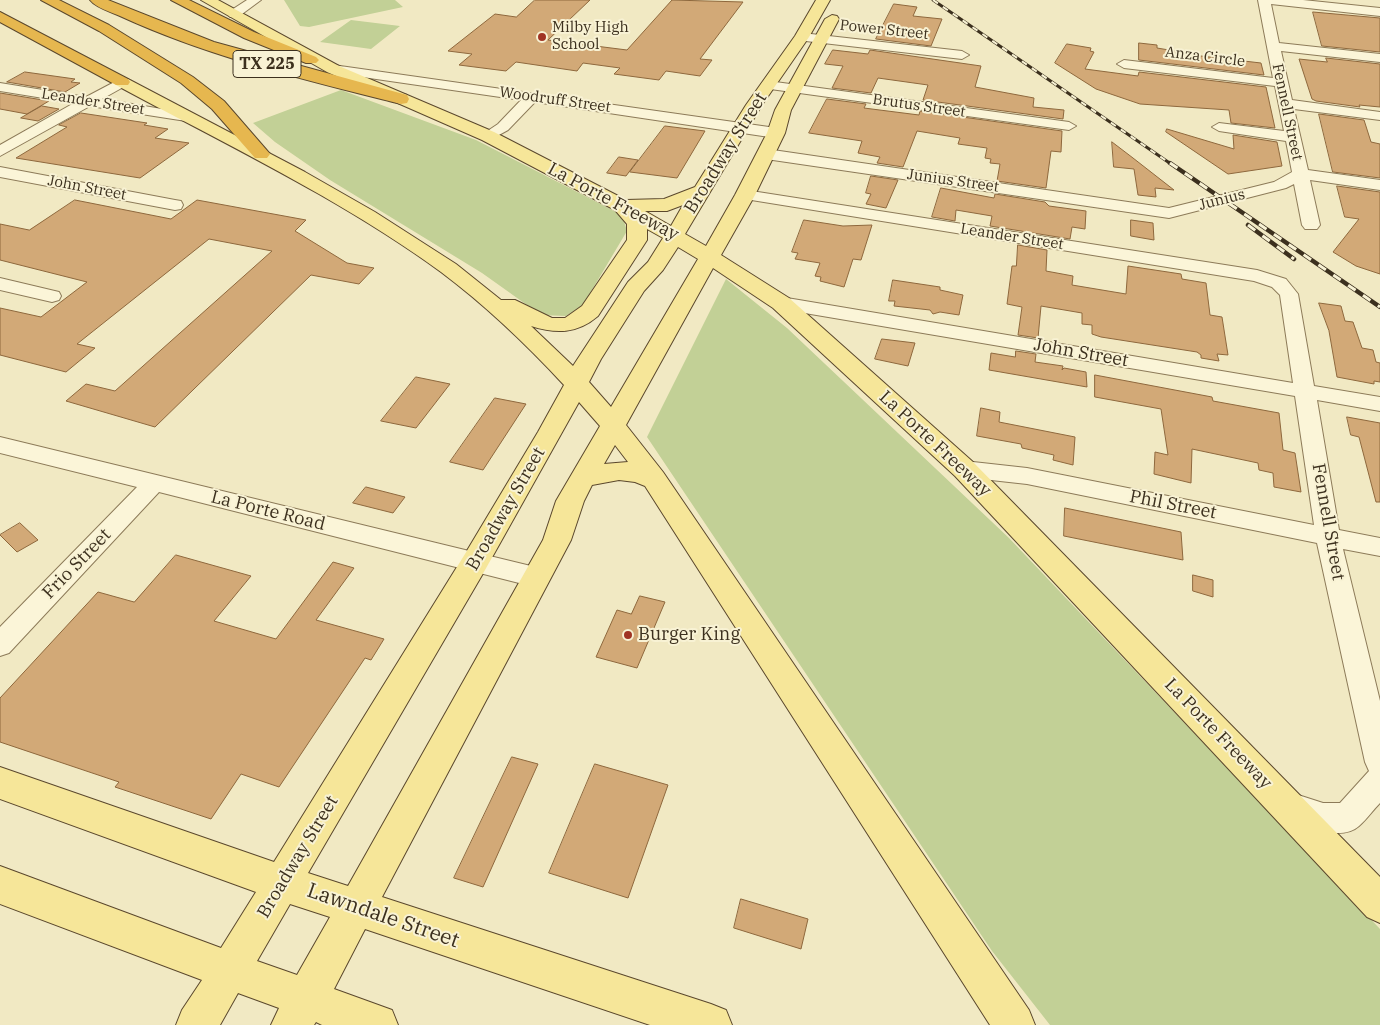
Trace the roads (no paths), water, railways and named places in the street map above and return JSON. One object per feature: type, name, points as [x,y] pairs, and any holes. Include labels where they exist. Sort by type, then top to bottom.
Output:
[{"type":"highway","points":[[48,0],[104,28],[186,80],[218,105],[261,154]]},
{"type":"highway","name":"TX 225","points":[[96,0],[129,15],[249,59],[401,99]]},
{"type":"highway","points":[[111,0],[129,15]]},
{"type":"highway","points":[[178,0],[249,36],[333,69]]},
{"type":"highway","points":[[0,16],[122,82]]},
{"type":"main road","name":"La Porte Freeway","points":[[208,0],[333,69],[488,136],[622,206],[681,239],[781,303],[964,469],[1380,904]]},
{"type":"main road","name":"Broadway Street","points":[[197,1025],[475,562],[551,432],[575,384],[636,287],[681,239],[703,190],[740,127],[802,37],[823,0]]},
{"type":"main road","name":"Broadway Street","points":[[299,1011],[535,577],[557,540],[570,501],[584,478],[607,418],[647,368],[710,257],[766,154],[776,133],[783,110],[838,8]]},
{"type":"main road","points":[[122,82],[186,117],[261,154],[377,222],[455,273],[536,320],[567,326],[582,320],[590,311],[637,240],[637,223],[622,206]]},
{"type":"main road","points":[[622,206],[667,205],[703,190]]},
{"type":"main road","points":[[647,368],[642,351],[686,273],[689,256],[681,239]]},
{"type":"main road","points":[[607,418],[595,392],[597,373],[648,288],[656,266]]},
{"type":"main road","points":[[455,273],[550,355],[607,418],[654,479],[1002,1016]]},
{"type":"main road","points":[[584,478],[616,471],[635,470],[654,479]]},
{"type":"main road","name":"Lawndale Street","points":[[0,783],[255,874],[284,882],[356,908],[711,1025]]},
{"type":"main road","points":[[0,886],[230,971],[299,1011],[377,1025]]},
{"type":"street","points":[[234,14],[256,0]]},
{"type":"street","name":"Fennell Street","points":[[1264,0],[1310,225]]},
{"type":"street","points":[[1269,0],[1380,12]]},
{"type":"street","name":"Power Street","points":[[802,37],[962,55]]},
{"type":"street","points":[[1273,46],[1380,58]]},
{"type":"street","name":"Anza Circle","points":[[1124,64],[1281,83]]},
{"type":"street","name":"Woodruff Street","points":[[333,69],[776,133]]},
{"type":"street","points":[[0,151],[122,82]]},
{"type":"street","name":"Brutus Street","points":[[768,85],[1069,126]]},
{"type":"street","name":"Leander Street","points":[[0,87],[186,117]]},
{"type":"street","points":[[488,136],[503,127],[532,97]]},
{"type":"street","points":[[1286,104],[1380,116]]},
{"type":"street","points":[[1219,126],[1293,137]]},
{"type":"street","name":"Junius Street","points":[[766,154],[1141,208]]},
{"type":"street","name":"John Street","points":[[0,172],[175,205]]},
{"type":"street","points":[[1300,174],[1380,185]]},
{"type":"street","name":"Junius","points":[[1141,208],[1169,213],[1280,186],[1300,174]]},
{"type":"street","name":"Leander Street","points":[[744,195],[1257,276],[1278,283]]},
{"type":"street","name":"Fennell Street","points":[[1278,283],[1289,294],[1328,536],[1380,762]]},
{"type":"street","points":[[0,284],[52,296]]},
{"type":"street","name":"John Street","points":[[781,303],[1380,404]]},
{"type":"street","name":"La Porte Road","points":[[0,445],[535,577]]},
{"type":"street","name":"Phil Street","points":[[964,469],[1027,476],[1380,547]]},
{"type":"street","name":"Frio Street","points":[[0,645],[155,482]]},
{"type":"street","points":[[1286,804],[1323,818],[1347,817],[1380,781]]},
{"type":"railway","points":[[933,0],[1171,164]]},
{"type":"railway","points":[[1170,163],[1380,307]]},
{"type":"railway","points":[[1248,225],[1294,259]]},
{"type":"place","name":"Milby High School","points":[[542,37]]},
{"type":"place","name":"Burger King","points":[[628,635]]}]
